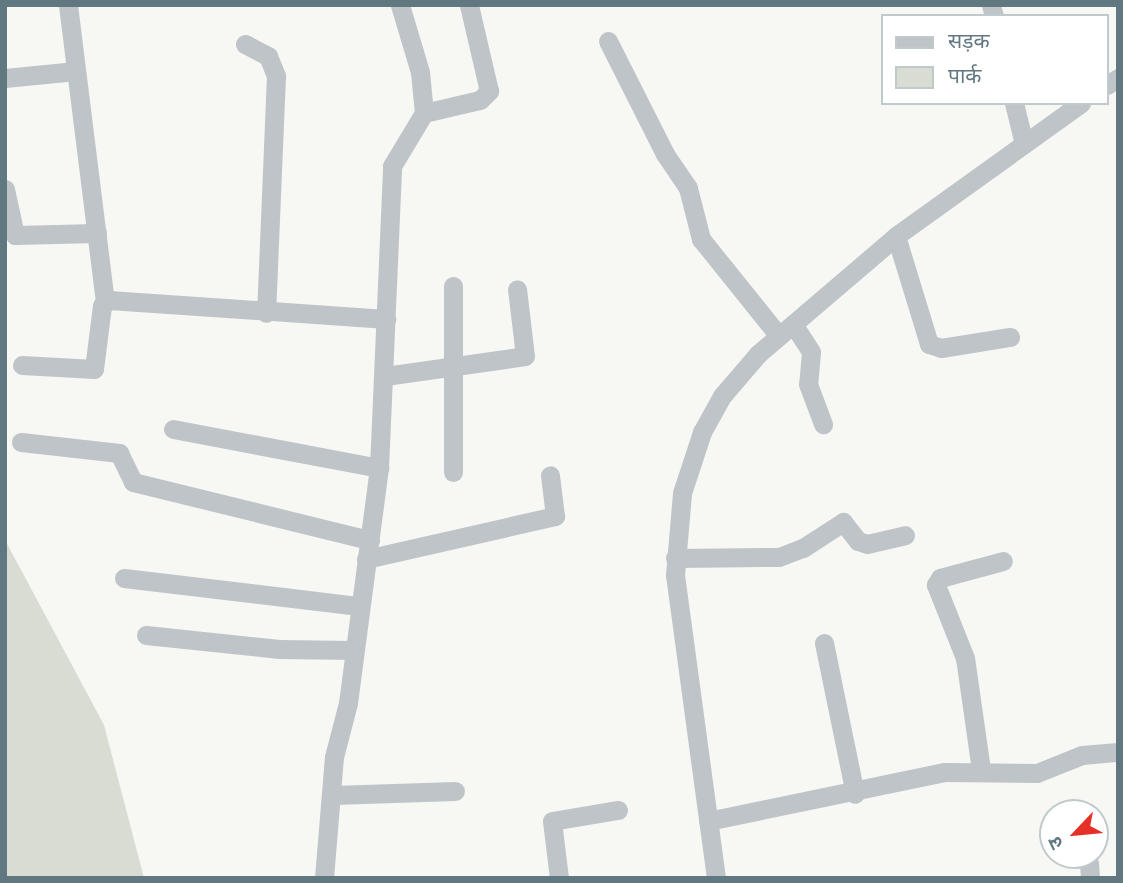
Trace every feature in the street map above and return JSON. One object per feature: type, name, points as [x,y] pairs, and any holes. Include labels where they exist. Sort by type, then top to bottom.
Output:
[{"type":"street","points":[[22,365],[94,369],[105,301],[68,5]]},
{"type":"street","points":[[324,878],[333,795],[334,757],[348,703],[379,468],[393,166],[424,113],[420,72],[400,5]]},
{"type":"street","points":[[424,113],[480,100],[489,91],[468,5]]},
{"type":"street","points":[[608,40],[665,154],[688,188],[701,239],[786,330],[811,352],[808,384],[823,424]]},
{"type":"street","points":[[245,44],[268,56],[276,76],[266,313]]},
{"type":"street","points":[[5,78],[76,71]]},
{"type":"street","points":[[1014,105],[1024,144]]},
{"type":"street","points":[[716,878],[675,558],[682,493],[702,432],[722,396],[786,330],[896,236],[1079,105]]},
{"type":"street","points":[[5,190],[15,235],[97,233]]},
{"type":"street","points":[[896,236],[929,344],[941,348],[1010,337]]},
{"type":"street","points":[[453,286],[453,471]]},
{"type":"street","points":[[385,376],[527,354],[517,289]]},
{"type":"street","points":[[105,301],[386,319]]},
{"type":"street","points":[[173,429],[379,468]]},
{"type":"street","points":[[21,442],[120,453],[133,482],[370,540]]},
{"type":"street","points":[[366,559],[555,516],[551,475]]},
{"type":"street","points":[[675,558],[779,557],[803,548],[843,522],[858,541],[867,544],[905,535]]},
{"type":"street","points":[[981,770],[965,658],[937,582],[1003,561]]},
{"type":"street","points":[[124,578],[359,606]]},
{"type":"street","points":[[146,635],[279,649],[353,650]]},
{"type":"street","points":[[824,643],[855,794]]},
{"type":"street","points":[[708,821],[855,794],[945,772],[981,770],[1037,773],[1082,755],[1118,752]]},
{"type":"street","points":[[333,795],[455,791]]},
{"type":"street","points":[[559,878],[552,821],[618,810]]},
{"type":"green space","points":[[5,540],[104,725],[144,878],[5,878]]}]
